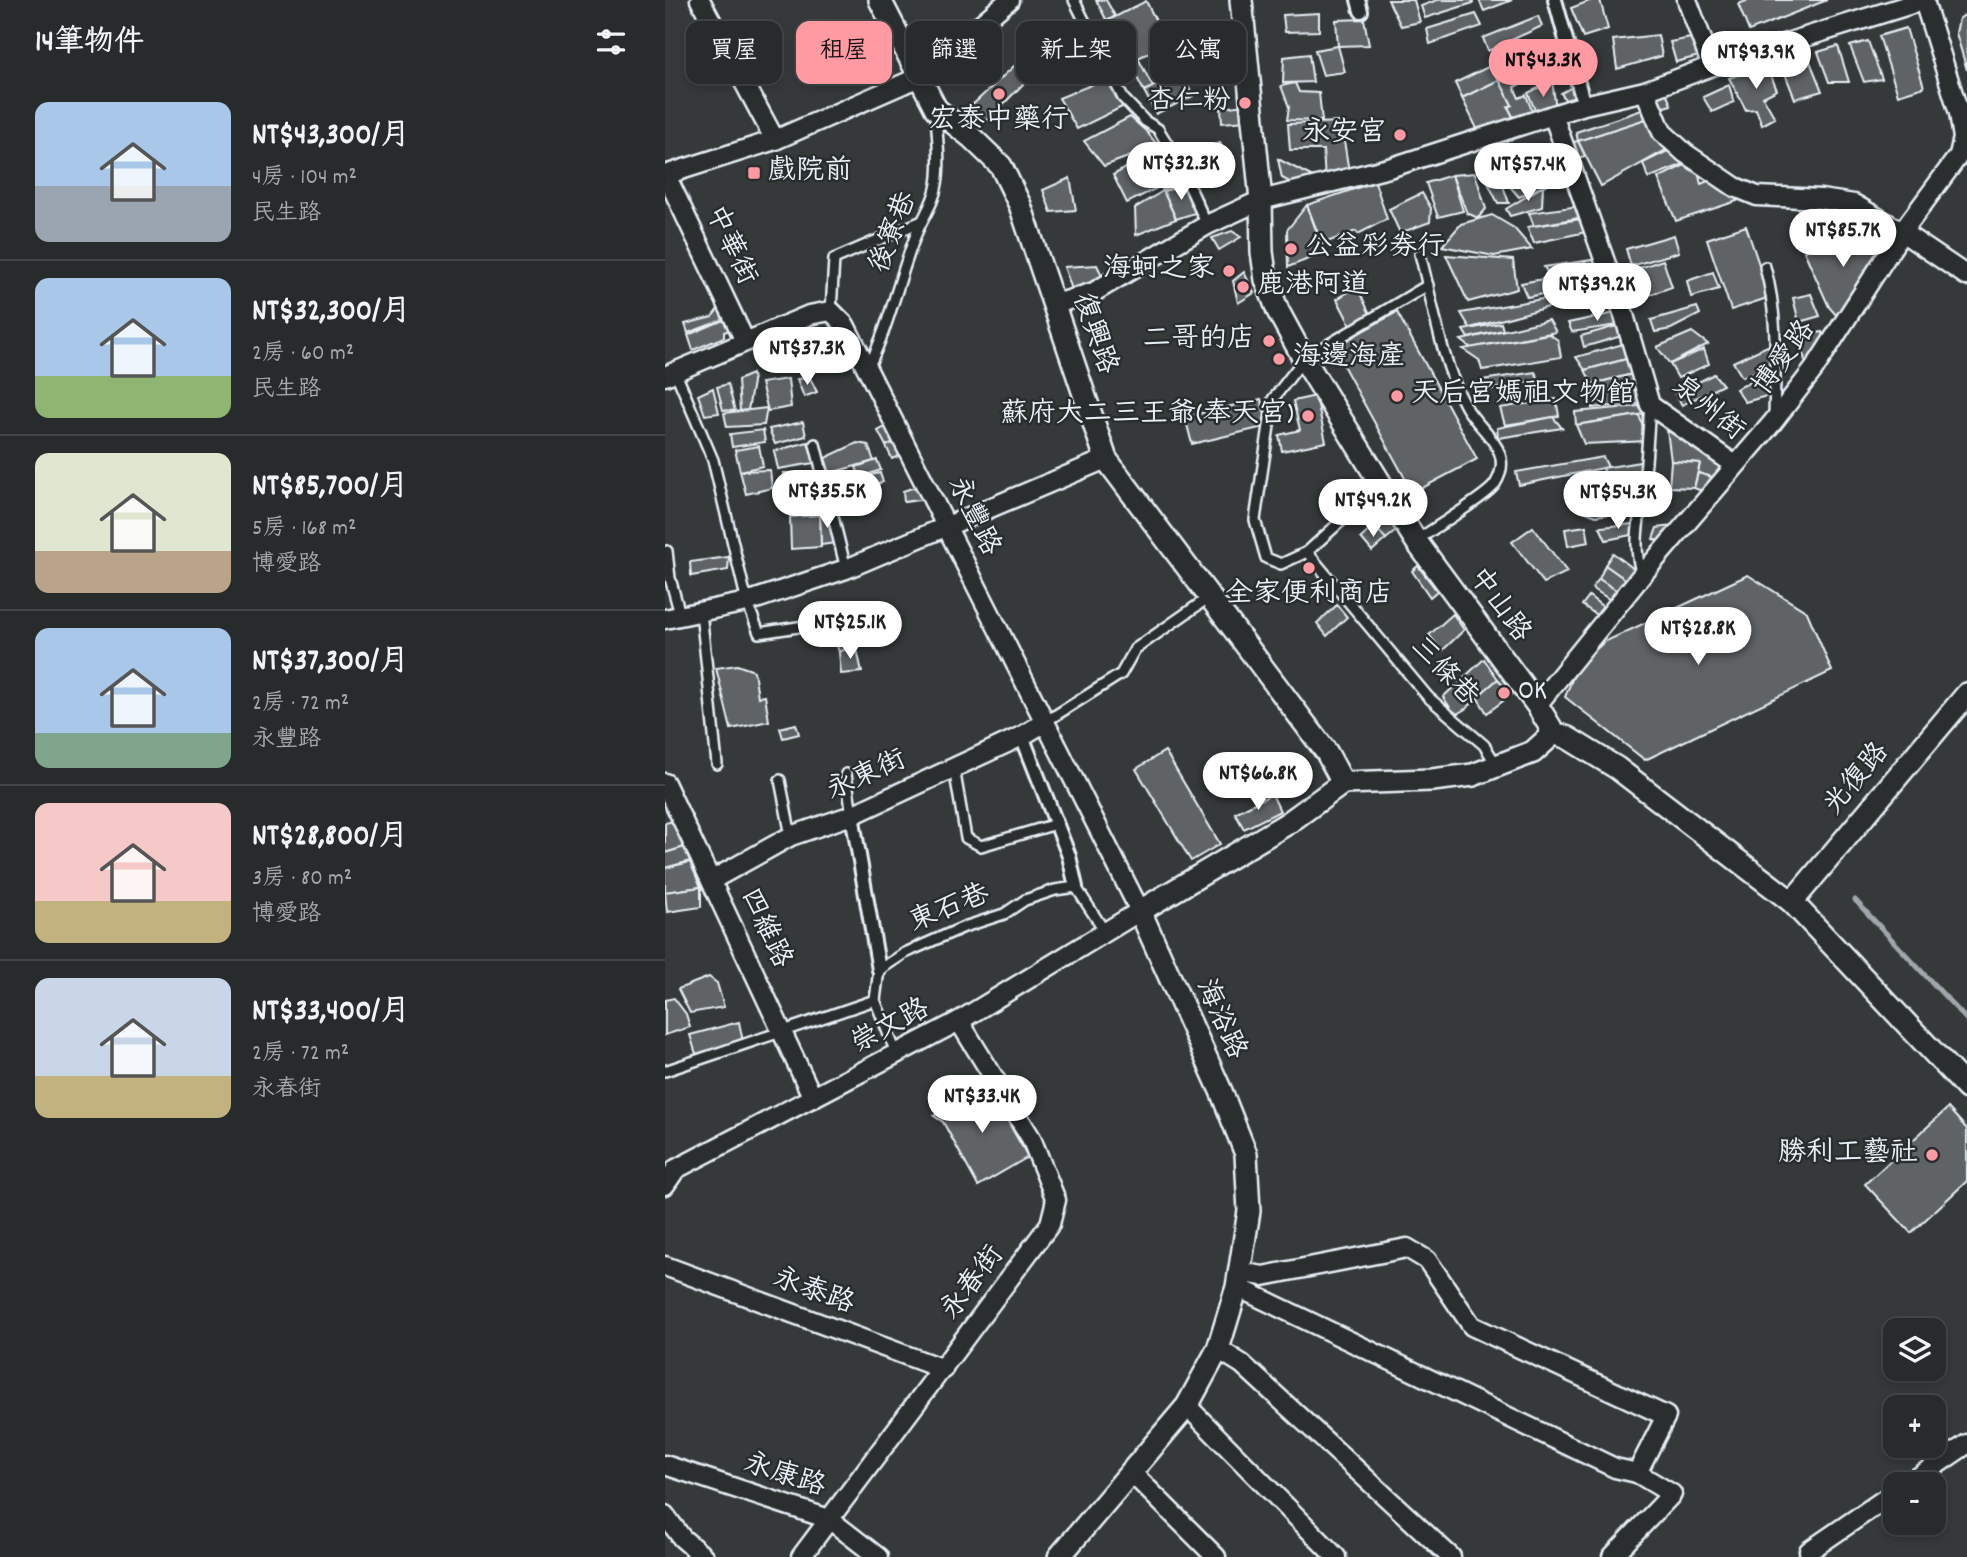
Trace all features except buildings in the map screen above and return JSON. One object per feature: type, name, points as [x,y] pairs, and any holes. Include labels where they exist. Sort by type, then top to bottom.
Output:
[{"type":"street","points":[[701,0],[775,140]]},
{"type":"street","name":"復興路","points":[[880,0],[906,51]]},
{"type":"street","points":[[984,21],[1009,0]]},
{"type":"street","name":"中山路","points":[[1241,0],[1261,200],[1262,252],[1266,280],[1304,359],[1416,541],[1537,705],[1554,733]]},
{"type":"street","points":[[1555,0],[1584,105]]},
{"type":"street","points":[[1687,0],[1712,66]]},
{"type":"street","points":[[1053,305],[1094,292],[1207,225],[1261,200],[1389,168],[1584,105],[1644,91],[1712,66],[1925,0]]},
{"type":"street","name":"博愛路","points":[[1537,705],[1814,369],[1902,232],[1959,155],[1963,138],[1959,113],[1925,0]]},
{"type":"street","points":[[666,175],[775,140],[906,83]]},
{"type":"street","name":"復興路","points":[[923,84],[936,109],[1001,166],[1020,205],[1106,460],[1327,753],[1343,783]]},
{"type":"street","points":[[1644,91],[1662,132],[1685,153],[1735,187],[1757,196],[1821,199],[1854,204],[1902,232],[1967,276]]},
{"type":"street","name":"泉州街","points":[[1553,116],[1624,315],[1650,405],[1735,466]]},
{"type":"street","name":"中華街","points":[[666,175],[745,341]]},
{"type":"street","points":[[670,373],[809,315],[831,311]]},
{"type":"street","name":"永豐路","points":[[831,311],[845,325],[868,368],[1140,911]]},
{"type":"street","points":[[673,617],[747,602],[846,569],[1106,460]]},
{"type":"street","name":"光復路","points":[[1792,902],[1967,694]]},
{"type":"street","name":"永東街","points":[[712,880],[791,836],[852,815],[1022,736],[1045,722]]},
{"type":"street","points":[[1140,911],[1288,823],[1343,783],[1432,780],[1473,775],[1534,752],[1554,733],[1568,738],[1618,768],[1792,902],[1967,1088]]},
{"type":"street","points":[[1022,736],[1069,856],[1076,887]]},
{"type":"street","name":"四維路","points":[[665,783],[813,1098]]},
{"type":"street","points":[[852,815],[879,970]]},
{"type":"street","name":"崇文路","points":[[665,1185],[671,1162],[813,1098],[898,1055],[1140,911]]},
{"type":"street","name":"海浴路","points":[[1059,1557],[1187,1406],[1218,1349],[1238,1280],[1249,1211],[1246,1154],[1221,1091],[1140,911]]},
{"type":"street","name":"永春街","points":[[801,1557],[1050,1224],[1056,1200],[1031,1138],[959,1021]]},
{"type":"street","points":[[1238,1280],[1407,1248],[1427,1260],[1472,1326],[1666,1416],[1637,1473]]},
{"type":"street","name":"永泰路","points":[[665,1266],[943,1369]]},
{"type":"street","points":[[1238,1280],[1615,1468],[1637,1473],[1672,1494],[1612,1557]]},
{"type":"street","points":[[1218,1349],[1242,1364],[1451,1557]]},
{"type":"street","points":[[1187,1406],[1336,1557]]},
{"type":"street","points":[[1926,1472],[1967,1444]]},
{"type":"street","name":"永康路","points":[[665,1465],[829,1519],[878,1557]]},
{"type":"street","points":[[1132,1473],[1216,1557]]},
{"type":"street","points":[[1809,1551],[1883,1500]]},
{"type":"street","points":[[665,1515],[682,1538],[703,1557]]},
{"type":"lane","points":[[1074,0],[1123,98],[1145,121],[1158,130],[1178,161],[1207,225]]},
{"type":"lane","name":"後寮巷","points":[[868,368],[884,336],[896,291],[920,222],[931,208],[938,183],[936,109]]},
{"type":"lane","points":[[831,311],[834,259],[920,222]]},
{"type":"lane","points":[[1416,541],[1495,486],[1502,464],[1502,453],[1466,407],[1440,340],[1420,254]]},
{"type":"lane","points":[[1765,267],[1773,296],[1776,334],[1773,422]]},
{"type":"lane","points":[[1381,485],[1307,552],[1281,564],[1266,558],[1255,520],[1273,399],[1304,359],[1428,285]]},
{"type":"lane","points":[[670,373],[713,460],[747,602],[759,633],[811,625]]},
{"type":"lane","points":[[1642,575],[1637,558],[1636,534],[1644,484],[1650,405]]},
{"type":"lane","points":[[815,444],[846,569]]},
{"type":"lane","points":[[667,551],[673,617]]},
{"type":"lane","name":"三條巷","points":[[1307,552],[1428,697],[1484,745],[1497,766]]},
{"type":"lane","points":[[1045,722],[1121,674],[1135,649],[1210,597]]},
{"type":"lane","points":[[701,612],[717,764]]},
{"type":"lane","points":[[953,766],[966,838],[981,846],[1056,824]]},
{"type":"lane","points":[[846,774],[852,815]]},
{"type":"lane","points":[[780,780],[791,836]]},
{"type":"lane","points":[[1076,887],[1105,932]]},
{"type":"lane","name":"東石巷","points":[[879,970],[905,953],[964,927],[1004,914],[1025,900],[1055,890],[1076,887]]},
{"type":"lane","points":[[879,970],[876,1000],[898,1055]]},
{"type":"lane","points":[[665,1071],[876,1000]]},
{"type":"waterway","points":[[1855,900],[1967,1020]]},
{"type":"place","name":"宏泰中藥行","points":[[999,94]]},
{"type":"place","name":"杏仁粉","points":[[1245,103]]},
{"type":"place","name":"永安宮","points":[[1400,135]]},
{"type":"place","name":"戲院前","points":[[754,173]]},
{"type":"place","name":"公益彩券行","points":[[1291,249]]},
{"type":"place","name":"海蚵之家","points":[[1229,271]]},
{"type":"place","name":"鹿港阿道","points":[[1243,287]]},
{"type":"place","name":"二哥的店","points":[[1269,341]]},
{"type":"place","name":"海邊海產","points":[[1279,359]]},
{"type":"place","name":"天后宮媽祖文物館","points":[[1397,396]]},
{"type":"place","name":"蘇府大二三王爺(奉天宮)","points":[[1308,416]]},
{"type":"place","name":"全家便利商店","points":[[1309,568]]},
{"type":"place","name":"OK","points":[[1504,693]]},
{"type":"place","name":"勝利工藝社","points":[[1932,1155]]}]
